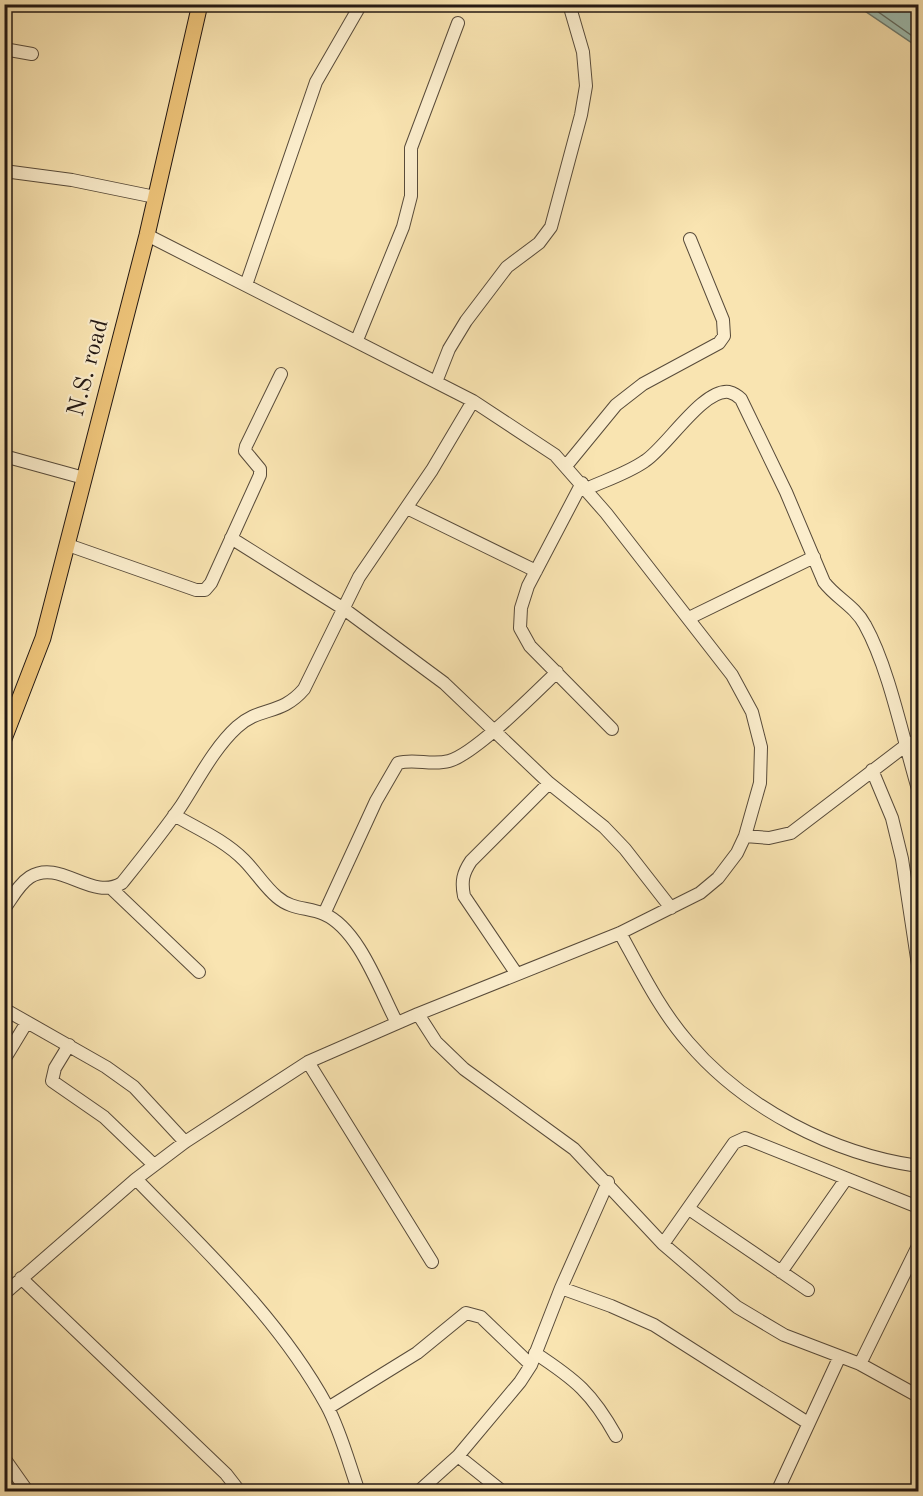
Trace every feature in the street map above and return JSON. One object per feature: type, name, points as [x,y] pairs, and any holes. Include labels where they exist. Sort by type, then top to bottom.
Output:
[{"type":"main road","name":"N.S. road","points":[[4,738],[9,712],[43,638],[68,546],[147,236],[200,4]]},
{"type":"street","points":[[246,285],[316,82],[362,4]]},
{"type":"street","points":[[436,382],[449,349],[466,321],[507,267],[539,243],[551,227],[581,115],[586,86],[583,51],[569,4]]},
{"type":"street","points":[[357,340],[403,226],[411,196],[411,148],[458,23]]},
{"type":"street","points":[[4,49],[32,54]]},
{"type":"street","points":[[4,171],[72,180],[155,197]]},
{"type":"street","points":[[4,1294],[136,1179],[184,1142],[308,1062],[418,1014],[620,933],[700,893],[718,878],[737,853],[745,836],[760,783],[759,738],[752,712],[732,675],[584,486],[555,455],[473,401],[357,340],[147,236]]},
{"type":"street","points":[[566,466],[616,405],[643,384],[719,343],[724,336],[723,321],[690,239]]},
{"type":"street","points":[[68,546],[196,590],[205,590],[211,583],[260,475],[260,469],[245,451],[246,446],[281,374]]},
{"type":"street","points":[[612,729],[530,645],[520,628],[521,608],[536,571],[584,486],[645,462],[660,450],[690,415],[721,392],[731,392],[741,399],[760,436],[824,582],[832,593],[854,608],[865,625],[878,654],[918,789]]},
{"type":"street","points":[[4,909],[28,877],[39,873],[55,873],[99,889],[112,890],[123,883],[174,816],[226,738],[239,725],[256,714],[293,702],[304,689],[359,577],[406,508],[473,401]]},
{"type":"street","points":[[4,456],[84,478]]},
{"type":"street","points":[[406,508],[536,571]]},
{"type":"street","points":[[231,538],[344,609],[444,683],[549,783],[604,827],[625,849],[671,908]]},
{"type":"street","points":[[689,618],[814,557]]},
{"type":"street","points":[[324,914],[381,791],[398,763],[409,760],[449,761],[494,730],[557,672]]},
{"type":"street","points":[[745,836],[769,838],[791,833],[835,802],[872,770],[905,746],[918,740]]},
{"type":"street","points":[[872,770],[892,818],[902,859],[918,965]]},
{"type":"street","points":[[516,974],[464,896],[462,884],[464,872],[471,861],[549,783]]},
{"type":"street","points":[[174,816],[223,842],[243,858],[276,897],[290,906],[324,914],[344,927],[360,951],[397,1023]]},
{"type":"street","points":[[112,890],[199,972]]},
{"type":"street","points":[[620,933],[655,996],[688,1041],[719,1074],[756,1103],[798,1126],[890,1162],[918,1166]]},
{"type":"street","points":[[4,1008],[69,1045],[134,1087],[184,1142]]},
{"type":"street","points":[[418,1014],[436,1042],[464,1069],[574,1149],[608,1182],[663,1244],[737,1307],[784,1335],[839,1358],[860,1364],[918,1396]]},
{"type":"street","points":[[4,1060],[27,1022]]},
{"type":"street","points":[[69,1045],[55,1068],[52,1081],[104,1117],[154,1165]]},
{"type":"street","points":[[308,1062],[432,1262]]},
{"type":"street","points":[[663,1244],[734,1143],[745,1138],[918,1207]]},
{"type":"street","points":[[136,1179],[259,1306],[298,1359],[328,1408],[359,1491]]},
{"type":"street","points":[[781,1272],[846,1179]]},
{"type":"street","points":[[418,1491],[458,1456],[498,1411],[531,1365],[561,1288],[608,1182]]},
{"type":"street","points":[[688,1209],[808,1290]]},
{"type":"street","points":[[860,1364],[918,1246]]},
{"type":"street","points":[[4,1275],[19,1280],[226,1474],[240,1491]]},
{"type":"street","points":[[561,1288],[654,1325],[808,1423]]},
{"type":"street","points":[[328,1408],[400,1365],[466,1313],[481,1317],[531,1365]]},
{"type":"street","points":[[535,1353],[571,1376],[589,1393],[616,1436]]},
{"type":"street","points":[[777,1491],[839,1358]]},
{"type":"street","points":[[458,1456],[503,1491]]},
{"type":"street","points":[[4,1458],[28,1491]]},
{"type":"water","points":[[856,5],[918,5],[918,47]]}]
